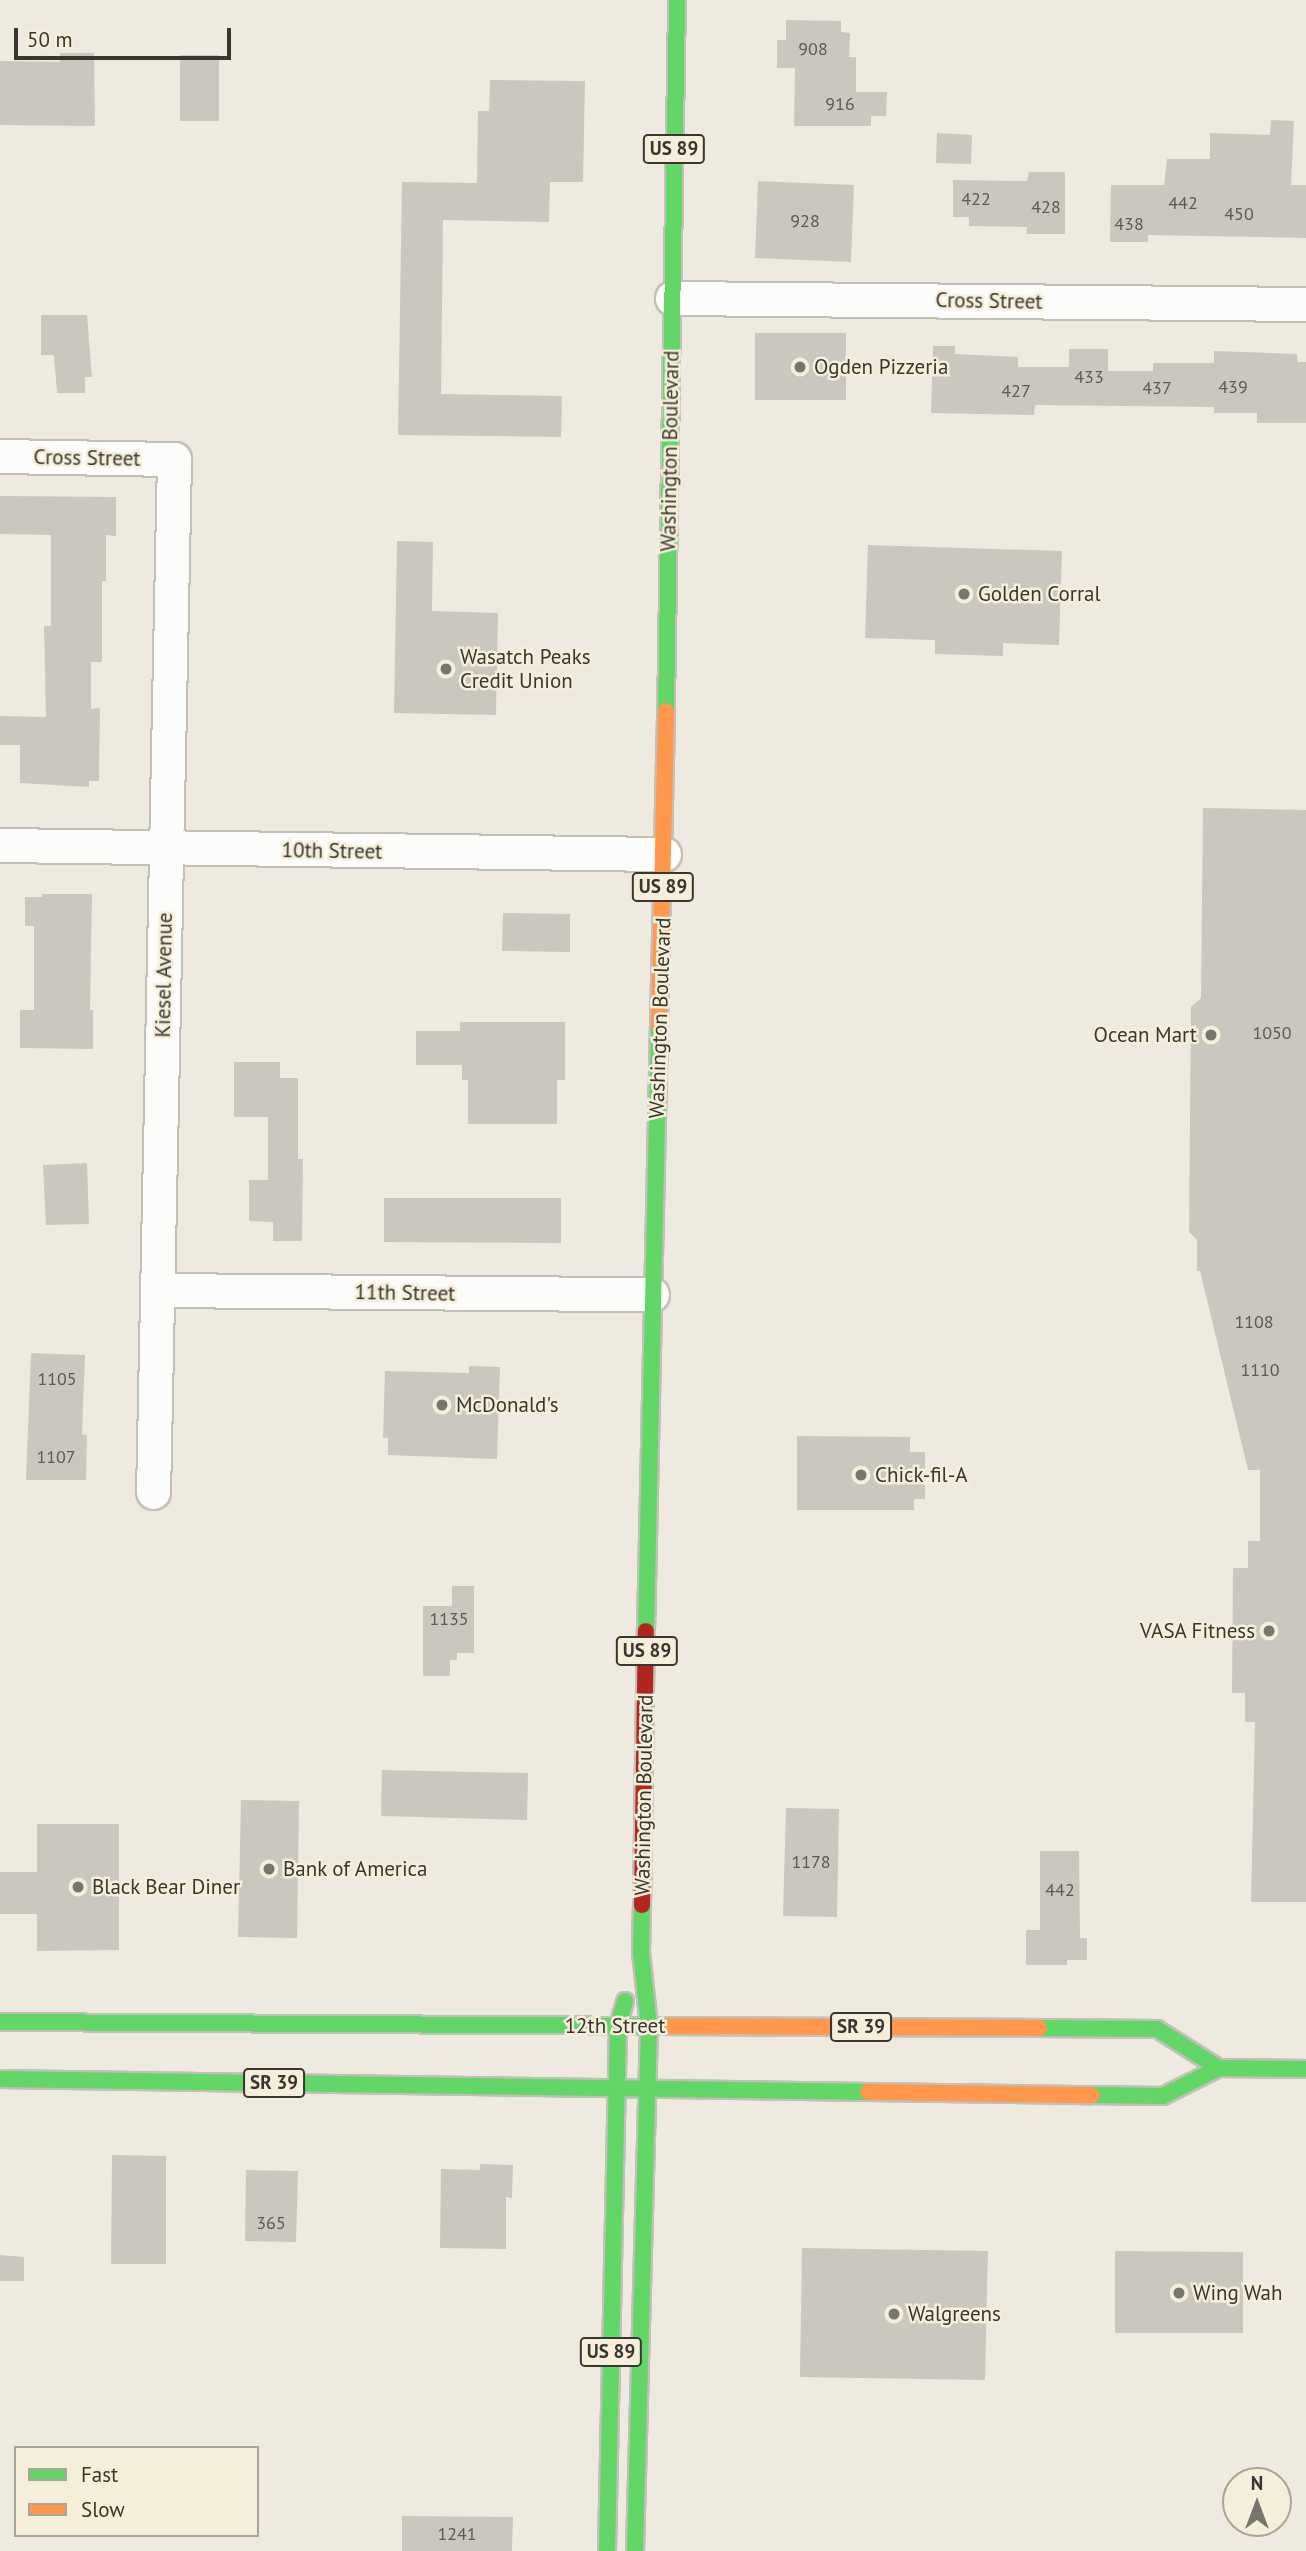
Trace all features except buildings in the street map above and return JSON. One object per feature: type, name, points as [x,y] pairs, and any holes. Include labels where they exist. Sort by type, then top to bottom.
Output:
[{"type":"main road","name":"Washington Boulevard","points":[[635,2551],[649,2026],[641,1952],[652,1294],[664,854],[677,0]]},
{"type":"main road","name":"Washington Boulevard","points":[[607,2551],[618,2026],[641,1952]]},
{"type":"main road","name":"12th Street","points":[[0,2022],[1157,2029],[1219,2068]]},
{"type":"main road","name":"SR 39","points":[[0,2079],[1163,2096],[1219,2068],[1306,2070]]},
{"type":"street","name":"Cross Street","points":[[672,298],[1306,304]]},
{"type":"street","name":"Cross Street","points":[[0,456],[174,459]]},
{"type":"street","name":"Kiesel Avenue","points":[[153,1492],[174,459]]},
{"type":"street","name":"10th Street","points":[[0,845],[664,854]]},
{"type":"street","name":"11th Street","points":[[157,1290],[652,1294]]},
{"type":"traffic: fast","points":[[666,711],[677,0]]},
{"type":"traffic: fast","points":[[646,1631],[659,1025]]},
{"type":"traffic: fast","points":[[635,2551],[649,2026],[641,1952],[642,1905]]},
{"type":"traffic: fast","points":[[607,2551],[618,2026],[625,2001]]},
{"type":"traffic: fast","points":[[0,2022],[667,2026]]},
{"type":"traffic: fast","points":[[1039,2028],[1157,2029],[1219,2068]]},
{"type":"traffic: fast","points":[[1092,2095],[1163,2096],[1219,2068],[1306,2069]]},
{"type":"traffic: fast","points":[[0,2079],[868,2092]]},
{"type":"traffic: slow","points":[[659,1025],[666,711]]},
{"type":"traffic: slow","points":[[667,2026],[1039,2028]]},
{"type":"traffic: slow","points":[[868,2092],[1092,2095]]},
{"type":"traffic: jam","points":[[642,1905],[646,1631]]},
{"type":"place","name":"Ogden Pizzeria","points":[[800,367]]},
{"type":"place","name":"Golden Corral","points":[[964,594]]},
{"type":"place","name":"Wasatch Peaks Credit Union","points":[[446,669]]},
{"type":"place","name":"Ocean Mart","points":[[1211,1035]]},
{"type":"place","name":"McDonald's","points":[[442,1405]]},
{"type":"place","name":"Chick-fil-A","points":[[861,1475]]},
{"type":"place","name":"VASA Fitness","points":[[1269,1631]]},
{"type":"place","name":"Bank of America","points":[[269,1869]]},
{"type":"place","name":"Black Bear Diner","points":[[78,1887]]},
{"type":"place","name":"Wing Wah","points":[[1179,2293]]},
{"type":"place","name":"Walgreens","points":[[894,2314]]}]
